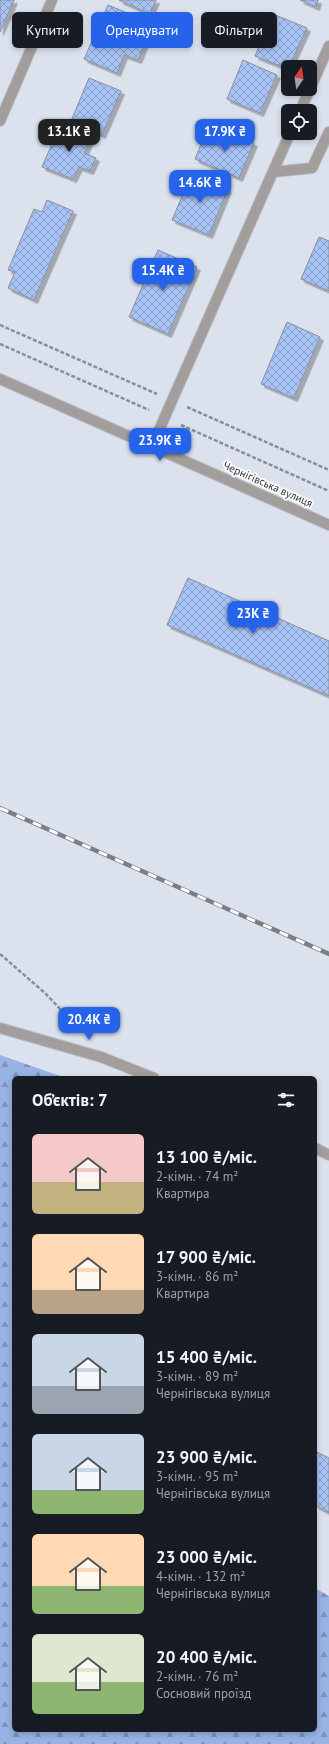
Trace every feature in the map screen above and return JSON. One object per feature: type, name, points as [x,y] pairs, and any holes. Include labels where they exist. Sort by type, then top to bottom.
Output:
[{"type":"street","points":[[0,121],[52,0]]},
{"type":"street","points":[[317,73],[329,46]]},
{"type":"street","points":[[273,172],[312,168],[329,132]]},
{"type":"street","points":[[152,446],[287,140]]},
{"type":"street","name":"Чернігівська вулиця","points":[[0,379],[329,524]]},
{"type":"street","points":[[0,1028],[101,1056],[149,1076]]},
{"type":"street","points":[[317,1149],[329,1155]]},
{"type":"path","points":[[0,954],[45,993],[81,1031],[101,1056]]},
{"type":"green space","points":[[0,1055],[60,1076],[12,1076],[12,1732],[317,1732],[317,1589],[329,1596],[329,1744],[0,1744]]},
{"type":"building","points":[[0,0],[14,0],[0,32]]},
{"type":"building","points":[[119,0],[156,0],[151,12],[146,12]]},
{"type":"building","points":[[300,0],[318,0],[316,7]]},
{"type":"building","points":[[108,5],[125,12],[105,12]]},
{"type":"building","points":[[277,16],[307,28],[292,60],[281,60],[281,66],[255,56],[258,48],[277,48]]},
{"type":"building","points":[[91,43],[91,48],[143,48],[138,60],[124,55],[117,73],[84,59]]},
{"type":"building","points":[[243,60],[277,75],[260,113],[227,99]]},
{"type":"building","points":[[89,78],[121,91],[102,135],[71,121]]},
{"type":"building","points":[[60,125],[91,138],[84,153],[96,158],[90,171],[79,167],[73,179],[42,167]]},
{"type":"building","points":[[222,130],[254,143],[239,178],[195,159],[205,135],[217,140]]},
{"type":"building","points":[[192,173],[228,189],[209,235],[172,220]]},
{"type":"building","points":[[47,200],[73,211],[34,300],[8,288],[15,272],[8,270],[34,209],[42,212]]},
{"type":"building","points":[[319,237],[329,241],[329,291],[301,279]]},
{"type":"building","points":[[158,250],[197,267],[168,334],[129,317]]},
{"type":"building","points":[[287,322],[320,337],[294,398],[261,384]]},
{"type":"building","points":[[188,578],[329,641],[329,696],[167,625]]},
{"type":"building","points":[[317,1452],[329,1458],[329,1513],[317,1506]]},
{"type":"railway","points":[[0,808],[329,954]]}]
